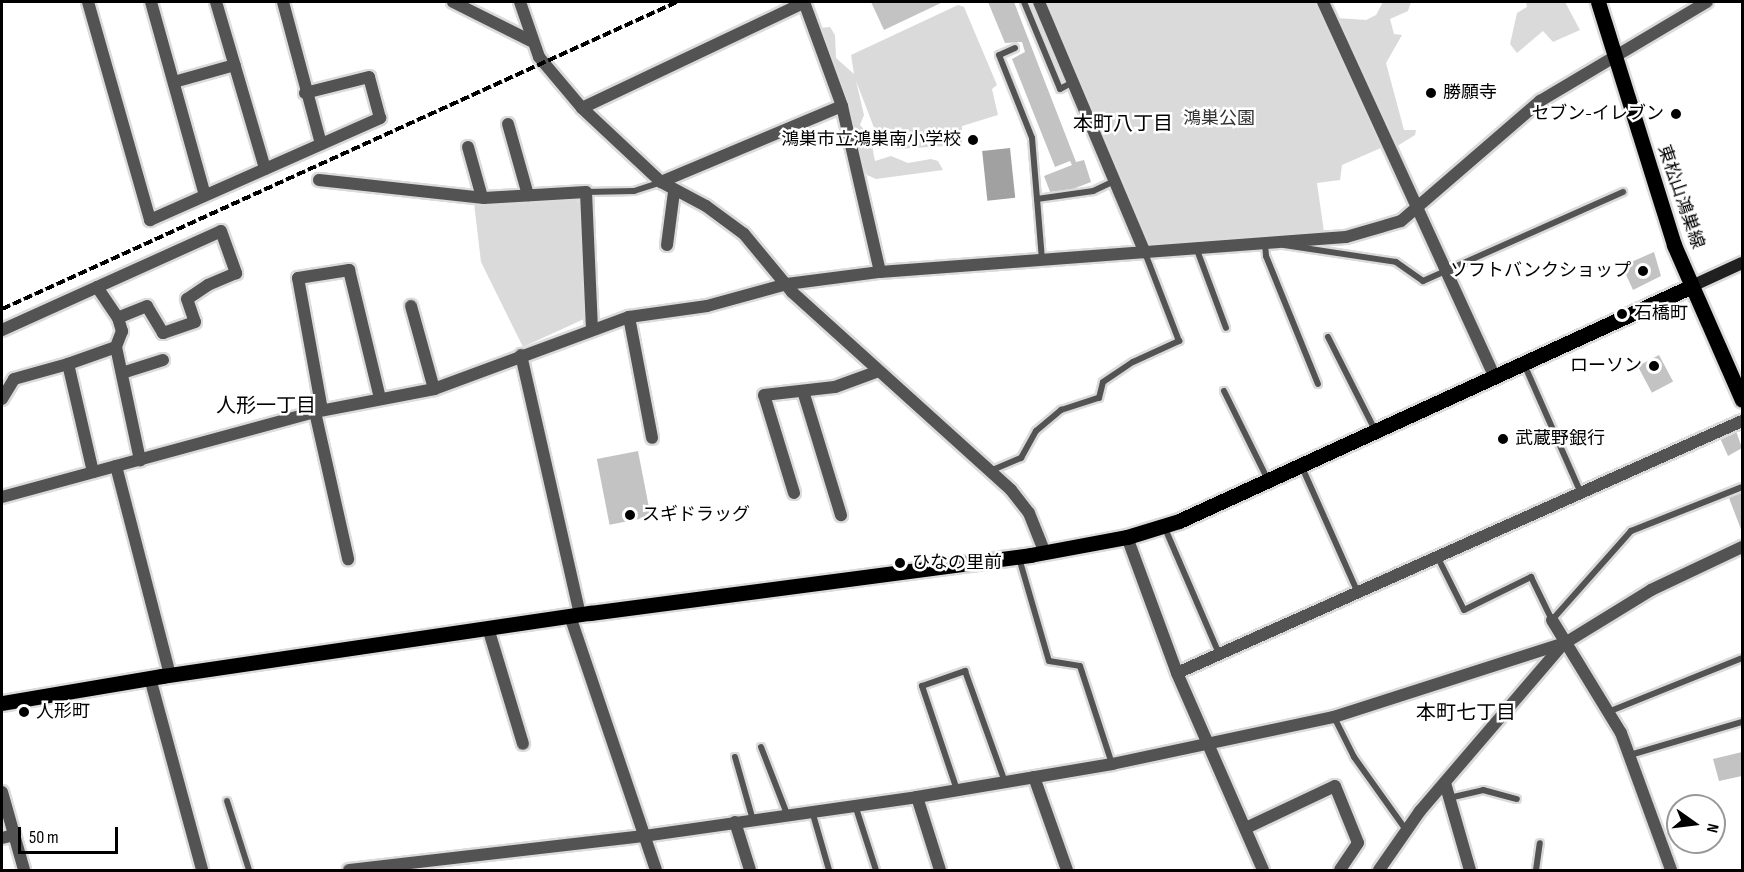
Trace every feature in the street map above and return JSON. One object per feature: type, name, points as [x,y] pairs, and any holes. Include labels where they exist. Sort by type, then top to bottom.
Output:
[{"type":"main road","name":"東松山鴻巣線","points":[[1598,2],[1651,179],[1692,286],[1743,399]]},
{"type":"main road","points":[[2,703],[150,678],[488,628],[1018,557],[1127,537],[1164,526],[1268,480],[1743,263]]},
{"type":"street","points":[[88,2],[150,220],[380,118],[369,77],[305,93]]},
{"type":"street","points":[[151,2],[205,195]]},
{"type":"street","points":[[216,2],[265,169]]},
{"type":"street","points":[[283,2],[305,93],[321,144]]},
{"type":"street","points":[[453,2],[531,41]]},
{"type":"street","points":[[520,2],[531,41],[543,62],[582,108],[661,182],[674,192],[706,206],[744,234],[787,284],[876,372],[990,471],[1029,513],[1045,553]]},
{"type":"street","points":[[582,108],[805,2],[842,106],[880,272]]},
{"type":"street","points":[[1039,2],[1145,253]]},
{"type":"street","points":[[1323,2],[1494,378]]},
{"type":"street","points":[[2,497],[319,411],[434,389],[592,327],[628,317],[707,306],[787,284],[880,272],[1197,250],[1346,237],[1401,221],[1540,100],[1591,67],[1703,2]]},
{"type":"street","points":[[174,82],[235,65]]},
{"type":"street","points":[[661,182],[842,106]]},
{"type":"street","points":[[508,124],[528,195]]},
{"type":"street","points":[[468,147],[482,197]]},
{"type":"street","points":[[318,180],[482,197],[586,192],[592,327]]},
{"type":"street","points":[[667,245],[674,192]]},
{"type":"street","points":[[2,330],[221,231],[236,273],[208,285],[187,299],[195,322],[163,333],[147,306],[118,318]]},
{"type":"street","points":[[348,559],[319,411],[298,278],[349,270],[380,399]]},
{"type":"street","points":[[97,287],[118,318],[122,331],[116,347],[140,460]]},
{"type":"street","points":[[411,306],[434,389]]},
{"type":"street","points":[[628,317],[652,438]]},
{"type":"street","points":[[2,399],[14,379],[68,364],[116,347]]},
{"type":"street","points":[[521,355],[575,616],[656,870]]},
{"type":"street","points":[[122,373],[163,360]]},
{"type":"street","points":[[68,364],[93,472]]},
{"type":"street","points":[[794,493],[764,395],[835,387],[876,372]]},
{"type":"street","points":[[803,391],[841,515]]},
{"type":"street","points":[[1177,673],[1359,594],[1743,421]]},
{"type":"street","points":[[116,466],[170,675]]},
{"type":"street","points":[[1127,537],[1177,673],[1263,870]]},
{"type":"street","points":[[349,870],[386,868],[644,836],[854,804],[917,797],[1112,764],[1334,717],[1565,643],[1651,590],[1743,547]]},
{"type":"street","points":[[1552,620],[1608,712],[1630,755],[1671,870]]},
{"type":"street","points":[[488,628],[523,744]]},
{"type":"street","points":[[1381,869],[1407,831],[1445,783],[1565,643]]},
{"type":"street","points":[[150,678],[202,870]]},
{"type":"street","points":[[1034,777],[1067,870]]},
{"type":"street","points":[[1445,783],[1470,870]]},
{"type":"street","points":[[1246,828],[1335,786],[1358,843],[1340,870]]},
{"type":"street","points":[[2,792],[8,837],[24,870]]},
{"type":"street","points":[[917,797],[940,870]]},
{"type":"street","points":[[735,822],[750,870]]},
{"type":"lane","points":[[1024,2],[1060,89],[1072,82]]},
{"type":"lane","points":[[1015,48],[999,55],[1032,138],[1042,260]]},
{"type":"lane","points":[[1037,200],[1093,191],[1114,181]]},
{"type":"lane","points":[[586,192],[634,191],[661,182]]},
{"type":"lane","points":[[1318,384],[1266,256],[1271,244],[1396,262],[1423,281],[1447,273],[1623,192]]},
{"type":"lane","points":[[1197,250],[1226,328]]},
{"type":"lane","points":[[990,471],[1021,458],[1036,431],[1061,410],[1099,398],[1103,382],[1133,362],[1179,341],[1145,253]]},
{"type":"lane","points":[[1328,337],[1376,431]]},
{"type":"lane","points":[[1524,364],[1581,494]]},
{"type":"lane","points":[[1224,391],[1268,480]]},
{"type":"lane","points":[[1301,465],[1359,594]]},
{"type":"lane","points":[[1438,558],[1464,610],[1531,577],[1552,620],[1630,531],[1743,486]]},
{"type":"lane","points":[[1164,526],[1220,655]]},
{"type":"lane","points":[[1018,557],[1049,661],[1080,666],[1112,764]]},
{"type":"lane","points":[[1608,712],[1743,658]]},
{"type":"lane","points":[[957,790],[922,686],[965,671],[1005,782]]},
{"type":"lane","points":[[1334,717],[1354,757],[1407,831]]},
{"type":"lane","points":[[1630,755],[1743,722]]},
{"type":"lane","points":[[761,747],[787,814]]},
{"type":"lane","points":[[735,757],[753,820]]},
{"type":"lane","points":[[1449,798],[1483,790],[1517,800]]},
{"type":"lane","points":[[227,801],[249,870]]},
{"type":"lane","points":[[854,804],[876,870]]},
{"type":"lane","points":[[812,810],[829,870]]},
{"type":"lane","points":[[1536,870],[1540,843]]},
{"type":"green space","name":"鴻巣公園","points":[[1043,2],[1321,2],[1383,147],[1342,165],[1340,180],[1317,183],[1324,232],[1152,247],[1141,233]]},
{"type":"green space","points":[[1383,2],[1411,2],[1408,11],[1390,19],[1394,34],[1402,35],[1386,63],[1404,130],[1416,130],[1415,135],[1394,148],[1337,18],[1366,20],[1376,15]]},
{"type":"green space","points":[[1526,2],[1565,2],[1580,30],[1553,42],[1543,31],[1517,53],[1510,44],[1517,13],[1527,7]]},
{"type":"green space","points":[[958,5],[964,7],[997,85],[992,89],[998,115],[962,126],[962,145],[897,149],[878,138],[856,81],[864,115],[860,125],[870,136],[875,161],[891,156],[908,163],[931,159],[938,161],[943,170],[876,179],[867,175],[818,28],[830,27],[835,35],[836,58],[854,74],[851,55]]},
{"type":"green space","points":[[575,199],[579,203],[584,319],[523,347],[481,262],[474,203]]},
{"type":"shaded area","points":[[1010,148],[1015,198],[987,201],[982,151]]},
{"type":"building","points":[[871,2],[943,2],[884,30]]},
{"type":"building","points":[[988,2],[1014,2],[1076,162],[1084,160],[1091,182],[1052,197],[1044,176],[1072,165],[1070,161],[1055,167],[1012,59],[1025,52],[1022,42],[1005,43]]},
{"type":"building","points":[[1654,252],[1661,276],[1633,290],[1622,266]]},
{"type":"building","points":[[1659,355],[1673,381],[1652,393],[1638,366]]},
{"type":"building","points":[[1736,431],[1742,448],[1728,456],[1720,438]]},
{"type":"building","points":[[638,451],[651,517],[610,525],[597,459]]},
{"type":"building","points":[[1742,491],[1742,532],[1729,498]]},
{"type":"building","points":[[1742,752],[1742,776],[1719,781],[1713,759]]},
{"type":"railway","points":[[2,309],[677,2]]},
{"type":"place","name":"勝願寺","points":[[1431,93]]},
{"type":"place","name":"セブン-イレブン","points":[[1676,114]]},
{"type":"place","name":"鴻巣市立鴻巣南小学校","points":[[973,140]]},
{"type":"place","name":"ソフトバンクショップ","points":[[1643,271]]},
{"type":"place","name":"石橋町","points":[[1622,314]]},
{"type":"place","name":"ローソン","points":[[1654,366]]},
{"type":"place","name":"武蔵野銀行","points":[[1503,439]]},
{"type":"place","name":"スギドラッグ","points":[[630,515]]},
{"type":"place","name":"ひなの里前","points":[[900,563]]},
{"type":"place","name":"人形町","points":[[24,712]]},
{"type":"district","name":"本町八丁目","points":[[1123,124]]},
{"type":"district","name":"人形一丁目","points":[[266,406]]},
{"type":"district","name":"本町七丁目","points":[[1466,713]]}]
